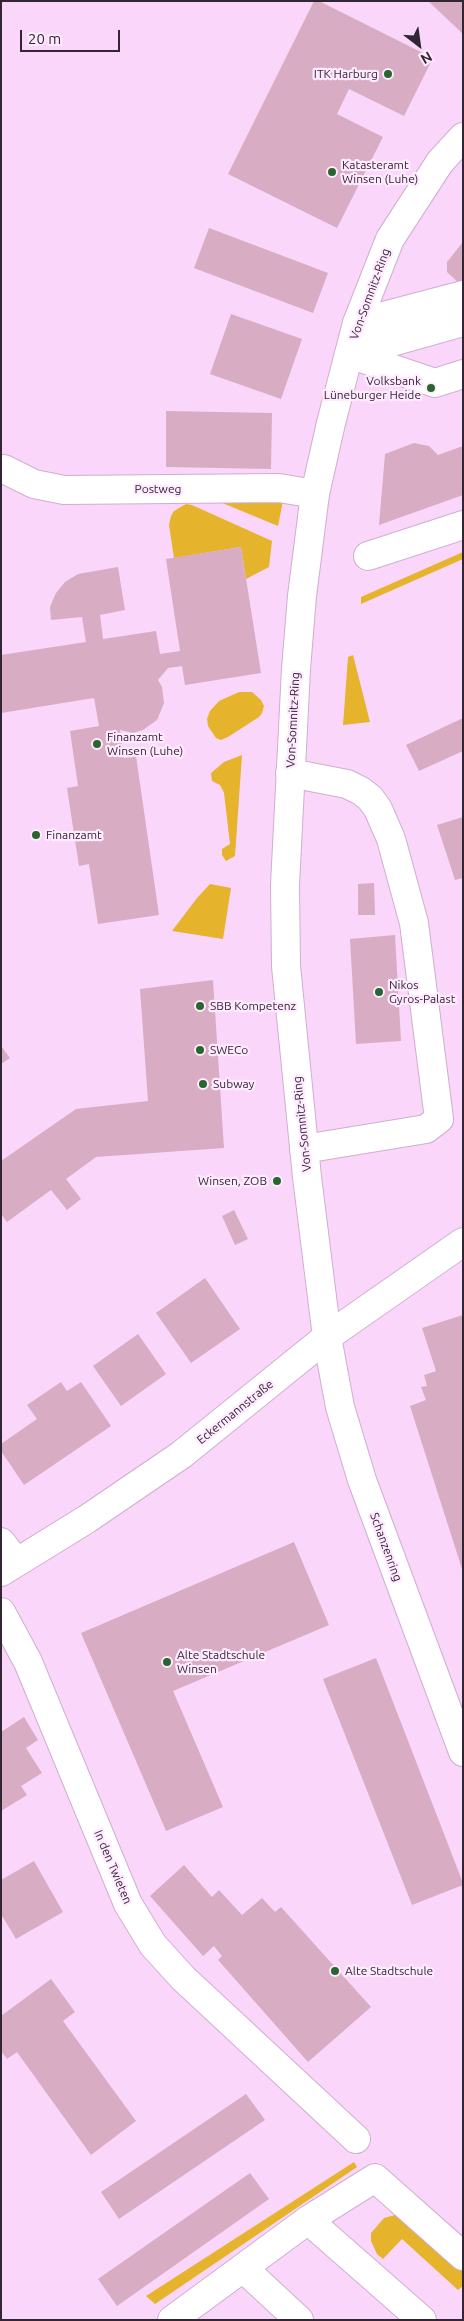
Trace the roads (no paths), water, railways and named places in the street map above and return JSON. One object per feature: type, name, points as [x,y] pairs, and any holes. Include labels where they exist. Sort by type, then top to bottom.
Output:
[{"type":"main road","name":"Von-Somnitz-Ring","points":[[327,1337],[304,1149],[286,966],[285,885],[290,773],[302,596],[316,494],[357,323],[390,240],[440,162],[463,137]]},
{"type":"main road","points":[[357,323],[463,295]]},
{"type":"main road","points":[[349,354],[463,322]]},
{"type":"main road","points":[[349,354],[435,383],[463,374]]},
{"type":"main road","name":"Postweg","points":[[4,469],[34,484],[64,490],[279,488],[316,494]]},
{"type":"main road","points":[[368,556],[463,525]]},
{"type":"main road","points":[[290,773],[347,784],[361,791],[370,798],[378,809],[392,839],[414,924],[439,1119],[426,1129],[304,1149]]},
{"type":"main road","name":"Eckermannstraße","points":[[6,1559],[87,1519],[181,1455],[327,1337],[463,1242]]},
{"type":"main road","name":"Schanzenring","points":[[327,1337],[340,1407],[362,1480],[463,1752]]},
{"type":"main road","name":"In den Twieten","points":[[1,1612],[28,1662],[128,1904],[153,1945],[183,1978],[356,2139]]},
{"type":"main road","points":[[172,2320],[308,2220],[375,2178],[463,2256]]},
{"type":"main road","points":[[308,2220],[422,2320]]},
{"type":"main road","points":[[243,2268],[298,2320]]},
{"type":"place","name":"ITK Harburg","points":[[388,74]]},
{"type":"place","name":"Katasteramt Winsen (Luhe)","points":[[332,172]]},
{"type":"place","name":"Volksbank Lüneburger Heide","points":[[431,388]]},
{"type":"place","name":"Finanzamt Winsen (Luhe)","points":[[97,744]]},
{"type":"place","name":"Finanzamt","points":[[36,835]]},
{"type":"place","name":"Nikos Gyros-Palast","points":[[379,992]]},
{"type":"place","name":"SBB Kompetenz","points":[[200,1006]]},
{"type":"place","name":"SWECo","points":[[200,1050]]},
{"type":"place","name":"Subway","points":[[203,1084]]},
{"type":"place","name":"Winsen, ZOB","points":[[277,1181]]},
{"type":"place","name":"Alte Stadtschule Winsen","points":[[167,1662]]},
{"type":"place","name":"Alte Stadtschule","points":[[335,1971]]}]
